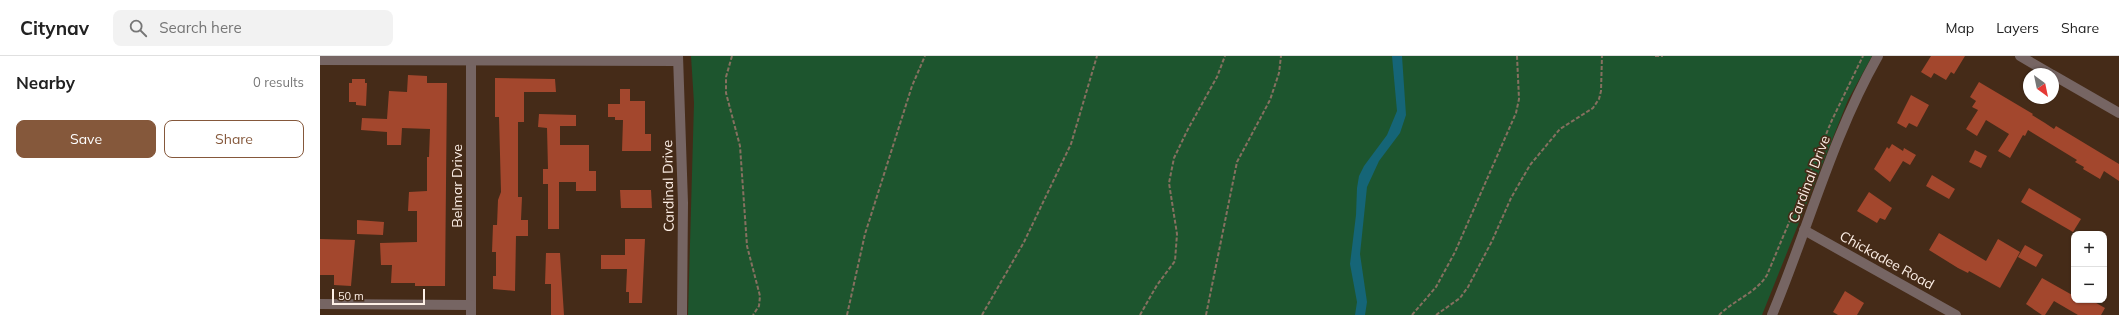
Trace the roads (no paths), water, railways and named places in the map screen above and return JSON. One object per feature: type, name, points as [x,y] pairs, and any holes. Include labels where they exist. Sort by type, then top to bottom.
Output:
[{"type":"street","name":"Cardinal Drive","points":[[1772,315],[1830,160],[1868,74],[1878,56]]},
{"type":"street","points":[[2020,56],[2040,68]]},
{"type":"street","name":"Belmar Drive","points":[[471,58],[471,310]]},
{"type":"street","name":"Cardinal Drive","points":[[678,58],[683,203],[682,315]]},
{"type":"street","points":[[320,60],[678,58]]},
{"type":"street","points":[[2059,79],[2119,113]]},
{"type":"street","name":"Chickadee Road","points":[[1804,230],[1956,315]]},
{"type":"street","points":[[320,304],[471,310]]},
{"type":"water","points":[[1392,56],[1402,56],[1406,115],[1400,133],[1379,161],[1367,187],[1360,254],[1367,302],[1365,315],[1355,315],[1357,302],[1350,264],[1356,215],[1357,188],[1359,176],[1364,166],[1387,135],[1397,111]]}]
